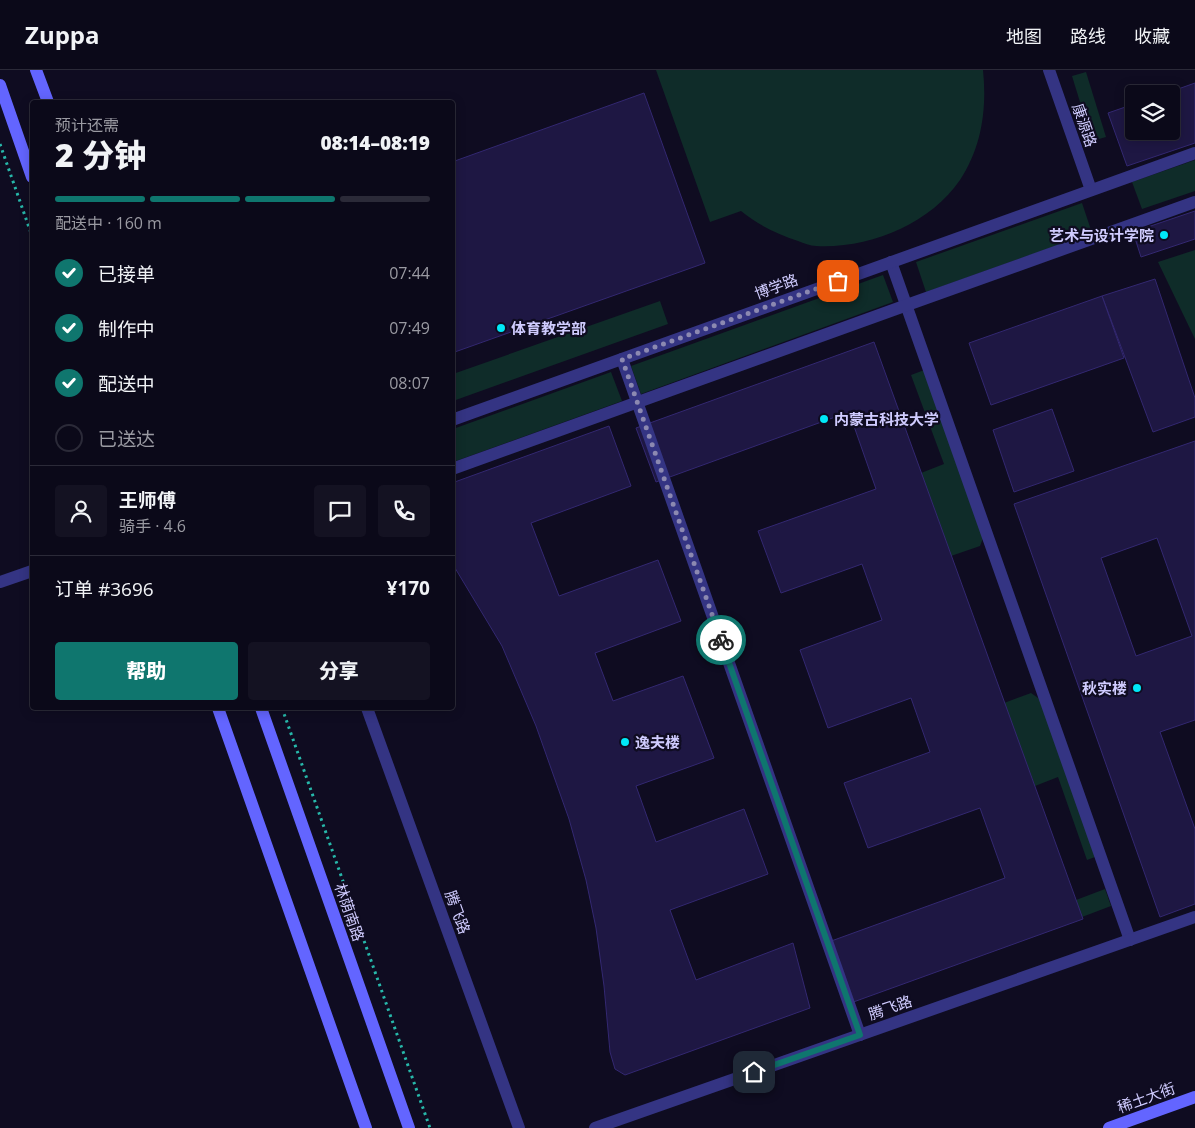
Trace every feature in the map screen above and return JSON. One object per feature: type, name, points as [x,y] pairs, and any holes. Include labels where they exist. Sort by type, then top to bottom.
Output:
[{"type":"main road","points":[[36,70],[47,100]]},
{"type":"main road","points":[[0,85],[30,171]]},
{"type":"main road","points":[[219,710],[366,1128]]},
{"type":"main road","name":"林荫南路","points":[[262,710],[409,1128]]},
{"type":"main road","name":"稀土大街","points":[[1109,1128],[1195,1097]]},
{"type":"street","name":"康源路","points":[[1049,70],[1091,190]]},
{"type":"street","name":"博学路","points":[[455,419],[1195,153]]},
{"type":"street","points":[[455,468],[1195,202]]},
{"type":"street","points":[[892,262],[1130,940]]},
{"type":"street","points":[[622,359],[860,1035]]},
{"type":"street","points":[[0,582],[30,572]]},
{"type":"street","name":"腾飞路","points":[[368,710],[518,1128]]},
{"type":"street","name":"腾飞路","points":[[595,1128],[1195,917]]},
{"type":"path","points":[[0,144],[30,230]]},
{"type":"path","points":[[283,710],[430,1128]]},
{"type":"green space","points":[[656,70],[983,70],[984,99],[981,127],[973,154],[960,180],[947,196],[915,221],[897,231],[857,243],[836,246],[812,246],[768,229],[741,211],[710,222]]},
{"type":"green space","points":[[1086,72],[1106,137],[1092,141],[1072,76]]},
{"type":"green space","points":[[1195,160],[1195,191],[1142,209],[1132,182]]},
{"type":"green space","points":[[1082,203],[1092,233],[926,292],[916,262]]},
{"type":"green space","points":[[1195,250],[1195,339],[1158,262]]},
{"type":"green space","points":[[883,275],[893,302],[641,394],[631,366]]},
{"type":"green space","points":[[660,301],[668,324],[455,400],[455,373]]},
{"type":"green space","points":[[927,369],[986,530],[980,546],[951,556],[921,473],[944,464],[911,375]]},
{"type":"green space","points":[[611,372],[622,401],[455,461],[455,428]]},
{"type":"green space","points":[[1031,693],[1041,700],[1095,857],[1087,860],[1058,777],[1035,786],[1004,703]]},
{"type":"green space","points":[[1105,889],[1111,906],[1082,917],[1076,900]]},
{"type":"building","points":[[1195,83],[1195,143],[1127,166],[1108,113],[1125,107],[1125,140],[1180,140],[1180,88]]},
{"type":"building","points":[[644,93],[705,263],[455,352],[455,161]]},
{"type":"building","name":"艺术与设计学院","points":[[1195,211],[1195,239],[1141,257],[1133,232]]},
{"type":"building","points":[[1155,279],[1195,398],[1195,417],[1153,432],[1102,296]]},
{"type":"building","points":[[1102,296],[1124,358],[991,405],[969,343]]},
{"type":"building","points":[[874,342],[1083,919],[845,1005],[823,944],[1005,878],[980,808],[868,848],[844,783],[930,752],[911,698],[828,728],[800,650],[882,620],[862,564],[781,593],[758,531],[876,489],[849,412],[656,482],[636,428]]},
{"type":"building","points":[[1052,409],[1074,471],[1014,492],[993,430]]},
{"type":"building","name":"逸夫楼","points":[[609,426],[631,486],[531,523],[559,596],[658,560],[681,621],[595,653],[613,701],[683,676],[714,758],[636,786],[656,842],[744,809],[768,874],[670,910],[696,980],[793,943],[810,1008],[625,1075],[615,1069],[610,1052],[596,928],[586,880],[569,819],[536,726],[502,646],[455,568],[455,482]]},
{"type":"building","name":"秋实楼","points":[[1195,441],[1195,720],[1160,732],[1195,829],[1195,904],[1160,917],[1014,504]],"holes":[[[1157,538],[1192,636],[1136,656],[1101,558]]]},
{"type":"way so far","points":[[721,640],[622,359],[838,281]]},
{"type":"place","name":"艺术与设计学院","points":[[1164,235]]},
{"type":"place","name":"体育教学部","points":[[501,328]]},
{"type":"place","name":"内蒙古科技大学","points":[[824,419]]},
{"type":"place","name":"秋实楼","points":[[1137,688]]},
{"type":"place","name":"逸夫楼","points":[[625,742]]},
{"type":"route","points":[[721,640],[860,1035],[754,1072]]}]
